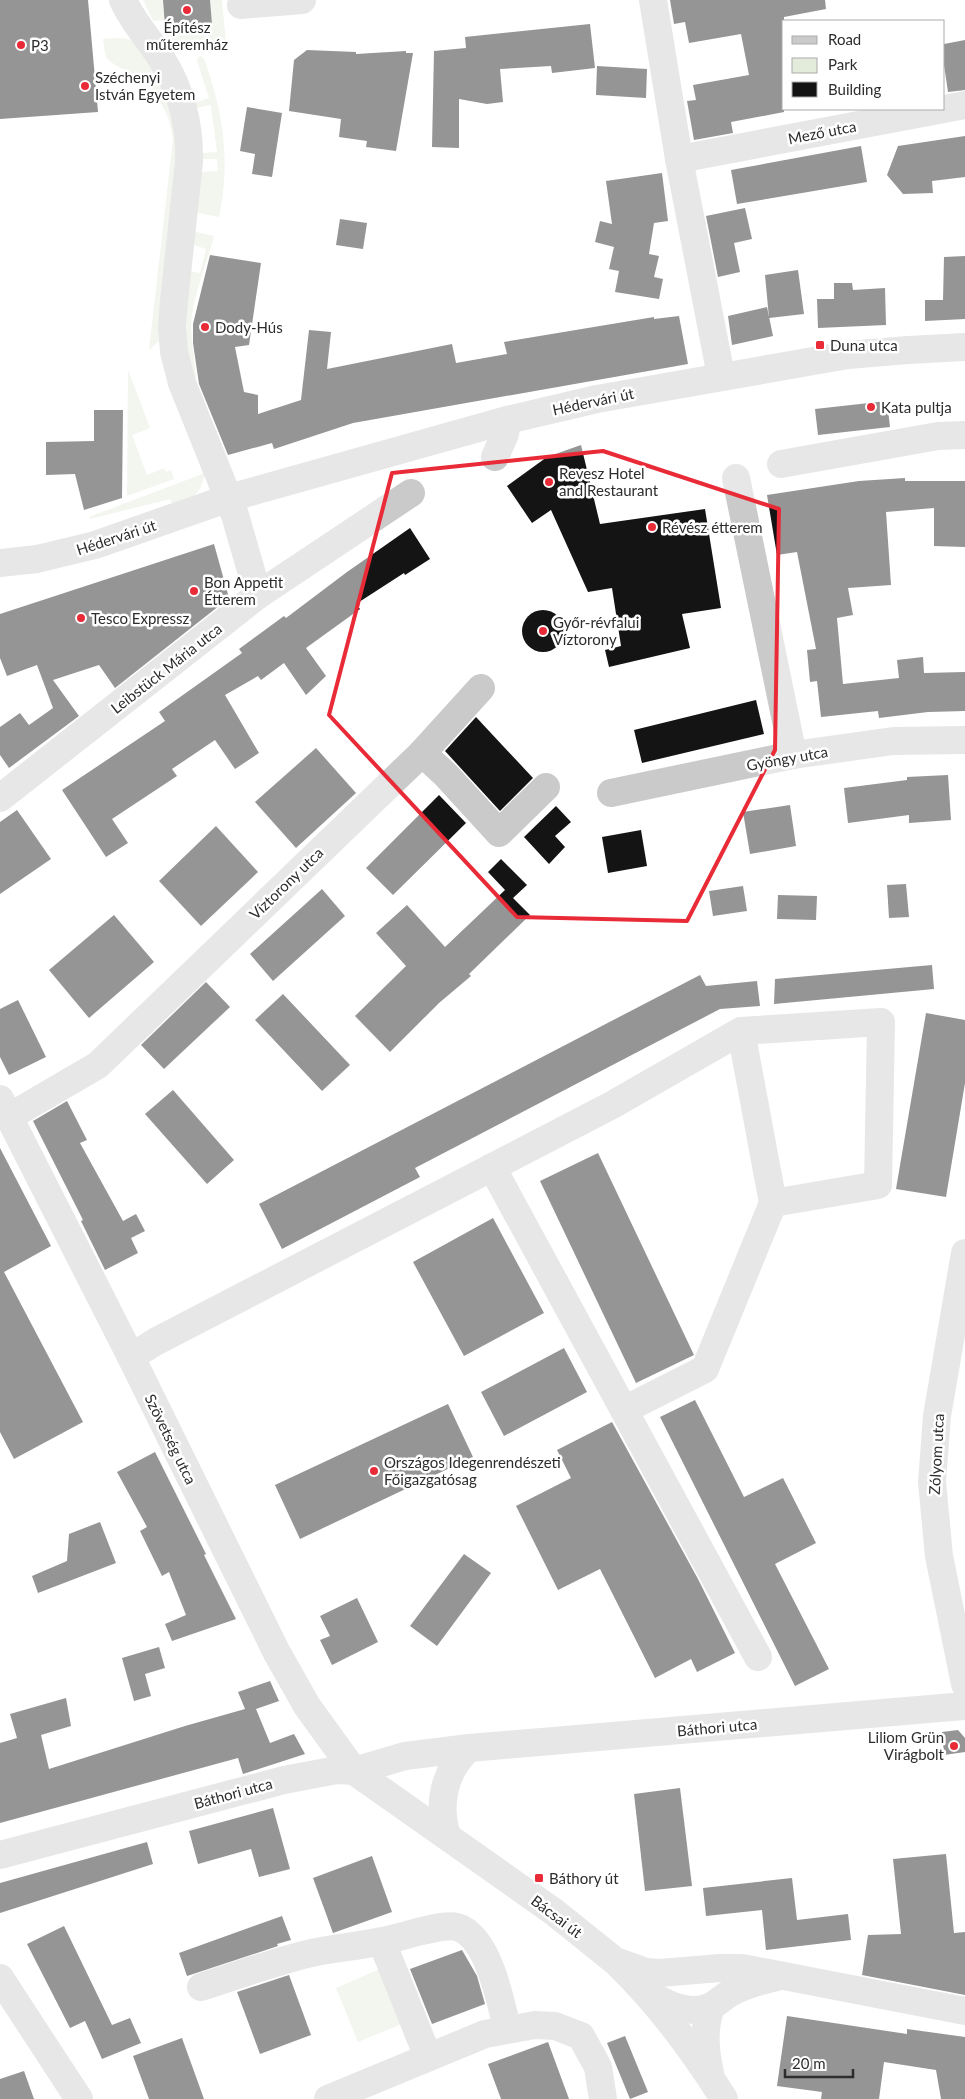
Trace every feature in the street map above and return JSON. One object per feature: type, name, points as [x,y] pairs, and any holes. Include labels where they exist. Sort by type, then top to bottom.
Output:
[{"type":"street","points":[[123,0],[132,18],[163,60],[174,82],[187,126],[190,162],[174,301],[172,327],[174,352],[182,383],[215,469],[229,498],[258,595]]},
{"type":"street","points":[[241,5],[302,0]]},
{"type":"street","points":[[653,0],[679,159],[721,376]]},
{"type":"street","name":"Mező utca","points":[[945,109],[965,105]]},
{"type":"street","name":"Mező utca","points":[[679,159],[939,110]]},
{"type":"street","name":"Hédervári út","points":[[0,563],[38,559],[95,545],[229,498],[507,420],[596,399],[848,355],[965,347]]},
{"type":"street","points":[[495,457],[505,434],[507,420]]},
{"type":"street","points":[[781,464],[938,436],[965,435]]},
{"type":"street","points":[[736,478],[793,755]]},
{"type":"street","name":"Leibstück Mária utca","points":[[0,798],[258,595],[411,493]]},
{"type":"street","name":"Víztorony utca","points":[[5,1108],[98,1065],[422,753],[480,688]]},
{"type":"street","name":"Gyöngy utca","points":[[611,793],[793,755],[893,741],[965,740]]},
{"type":"street","points":[[422,753],[446,775],[499,833],[546,786]]},
{"type":"street","points":[[131,1357],[155,1342],[612,1105],[741,1031],[881,1022],[878,1185],[772,1203]]},
{"type":"street","points":[[624,1410],[705,1369],[772,1203],[741,1031]]},
{"type":"street","name":"Szövetség utca","points":[[5,1108],[131,1357],[277,1653],[307,1706],[354,1772]]},
{"type":"street","points":[[492,1167],[758,1657]]},
{"type":"street","name":"Zólyom utca","points":[[965,1254],[937,1416],[932,1482],[940,1556],[965,1684]]},
{"type":"street","name":"Báthori utca","points":[[0,1855],[284,1780],[337,1770],[354,1772],[405,1756],[469,1748],[965,1706]]},
{"type":"street","points":[[447,1836],[444,1812],[446,1782],[458,1759],[469,1748]]},
{"type":"street","name":"Bácsai út","points":[[354,1772],[554,1912],[615,1961],[646,1972],[677,1973],[720,1968],[742,1968],[965,2011]]},
{"type":"street","points":[[202,1987],[304,1955],[382,1942],[444,1926],[458,1927],[474,1938],[484,1951],[502,2004],[507,2029]]},
{"type":"street","points":[[382,1942],[428,2057]]},
{"type":"street","points":[[615,1961],[645,1990],[686,2041],[718,2089]]},
{"type":"street","name":"Bácsai út","points":[[711,2007],[732,1992],[744,1987],[788,1976]]},
{"type":"street","points":[[0,1978],[80,2099]]},
{"type":"street","points":[[645,1990],[670,2005],[697,2009],[711,2007],[707,2017],[705,2040],[718,2089]]},
{"type":"street","points":[[328,2099],[485,2034],[535,2025],[555,2026],[580,2036],[598,2067],[604,2099]]},
{"type":"highlighted area","points":[[603,451],[779,509],[775,750],[687,921],[517,917],[329,715],[392,473]]},
{"type":"green space","points":[[143,0],[163,0],[164,20],[153,21]]},
{"type":"green space","points":[[210,0],[222,0],[226,43],[194,46],[178,53],[169,42],[165,27],[212,24]]},
{"type":"green space","points":[[119,38],[133,40],[158,70],[179,144],[160,340],[149,350],[173,139],[168,119],[153,93],[139,79],[107,58],[103,39]]},
{"type":"green space","points":[[201,56],[211,78],[223,137],[225,157],[223,197],[219,217],[196,211],[201,172],[218,171],[217,159],[202,159],[203,153],[217,152],[211,105],[196,108],[194,103],[209,98],[197,61],[198,57]]},
{"type":"green space","points":[[194,233],[214,236],[192,315],[191,332],[196,380],[191,371],[188,358],[186,328],[188,296],[190,271],[200,273],[206,249],[194,245]]},
{"type":"green space","points":[[128,370],[150,428],[132,435],[147,475],[164,468],[166,472],[171,470],[174,479],[127,496]]},
{"type":"green space","points":[[205,473],[198,491],[190,498],[173,506],[170,499],[90,519],[89,517]]},
{"type":"green space","points":[[382,1968],[404,2023],[358,2042],[336,1988]]},
{"type":"building","points":[[0,0],[88,0],[98,112],[0,119]]},
{"type":"building","name":"Építész műteremház","points":[[163,0],[210,0],[212,24],[165,27]]},
{"type":"building","points":[[670,0],[825,0],[826,9],[784,17],[784,20],[782,20],[782,110],[784,112],[731,122],[733,133],[694,140],[687,101],[696,100],[693,85],[749,75],[741,34],[689,43],[685,22],[674,24]]},
{"type":"building","points":[[590,24],[595,68],[552,73],[551,66],[500,69],[503,102],[487,104],[459,99],[459,148],[432,147],[434,51],[466,48],[465,37]]},
{"type":"building","points":[[965,40],[965,90],[948,92],[945,72],[945,44]]},
{"type":"building","points":[[307,50],[356,52],[356,54],[406,51],[406,53],[413,53],[396,151],[366,147],[367,141],[339,137],[341,119],[289,111],[294,60]]},
{"type":"building","points":[[597,66],[647,69],[646,98],[596,95]]},
{"type":"building","points":[[247,107],[282,113],[272,177],[252,174],[255,154],[240,151]]},
{"type":"building","points":[[965,136],[965,177],[932,181],[933,193],[903,194],[887,175],[898,146]]},
{"type":"building","points":[[861,146],[867,182],[737,204],[731,170]]},
{"type":"building","points":[[662,173],[668,221],[654,223],[649,254],[659,256],[654,277],[663,279],[659,299],[615,292],[619,271],[609,269],[614,247],[595,242],[600,221],[612,224],[606,181]]},
{"type":"building","points":[[745,208],[752,239],[734,243],[740,272],[718,277],[706,216]]},
{"type":"building","points":[[340,219],[367,223],[363,249],[336,245]]},
{"type":"building","points":[[210,255],[261,263],[249,345],[235,347],[244,392],[258,395],[258,414],[301,400],[309,330],[331,332],[327,369],[452,344],[456,363],[507,354],[504,342],[654,317],[654,319],[679,316],[688,364],[353,423],[274,449],[272,443],[228,455],[199,384],[193,343],[193,324]]},
{"type":"building","points":[[965,256],[965,319],[925,321],[925,300],[943,300],[944,257]]},
{"type":"building","points":[[798,270],[804,314],[769,318],[765,275]]},
{"type":"building","points":[[834,283],[852,283],[853,290],[885,288],[886,325],[818,328],[817,299],[834,299]]},
{"type":"building","points":[[767,307],[773,336],[732,345],[728,316]]},
{"type":"building","points":[[887,401],[890,427],[818,435],[815,409]]},
{"type":"building","points":[[94,410],[123,410],[122,498],[84,510],[75,474],[46,475],[46,442],[94,441]]},
{"type":"building","points":[[581,445],[600,524],[705,509],[721,608],[682,614],[690,648],[609,667],[605,650],[621,646],[612,588],[588,592],[551,510],[532,523],[507,486],[547,457]]},
{"type":"building","points":[[905,478],[905,481],[965,481],[965,547],[934,546],[934,508],[886,512],[891,585],[848,588],[853,615],[837,618],[843,684],[899,678],[897,660],[923,657],[924,673],[965,672],[965,711],[928,712],[879,718],[878,711],[821,717],[817,681],[810,682],[807,650],[816,649],[797,552],[777,555],[767,495],[859,481]]},
{"type":"building","points":[[410,528],[430,559],[405,575],[404,573],[356,604],[360,609],[306,648],[326,676],[306,695],[284,663],[261,680],[258,676],[225,695],[259,753],[235,769],[215,740],[172,769],[177,776],[112,819],[128,843],[106,857],[62,790],[165,721],[159,712],[242,653],[239,649],[284,616],[286,618]]},
{"type":"building","points":[[214,544],[229,598],[115,688],[99,665],[53,680],[79,716],[9,768],[0,755],[0,727],[20,713],[29,725],[53,708],[37,665],[7,676],[0,658],[0,614]]},
{"type":"building","name":"Győr-révfalui Víztorony","points":[[543,610],[558,616],[564,631],[558,646],[543,652],[528,646],[522,631],[528,616]]},
{"type":"building","points":[[756,700],[764,734],[642,763],[634,730]]},
{"type":"building","points":[[476,717],[533,778],[500,811],[445,751]]},
{"type":"building","points":[[316,748],[356,793],[296,848],[255,802]]},
{"type":"building","points":[[948,775],[951,820],[909,823],[909,815],[848,823],[844,788],[907,780],[907,777]]},
{"type":"building","points":[[439,795],[466,823],[393,895],[366,868]]},
{"type":"building","points":[[790,805],[796,846],[750,854],[743,812]]},
{"type":"building","points":[[556,806],[571,822],[555,836],[565,847],[549,864],[524,837]]},
{"type":"building","points":[[17,810],[51,859],[0,894],[0,822]]},
{"type":"building","points":[[216,826],[258,872],[201,926],[159,881]]},
{"type":"building","points":[[641,830],[647,866],[608,873],[602,837]]},
{"type":"building","points":[[501,859],[527,885],[513,898],[530,915],[469,974],[471,976],[439,1003],[390,1052],[355,1016],[406,966],[376,933],[407,905],[445,947],[505,890],[488,872]]},
{"type":"building","points":[[906,884],[909,917],[889,918],[887,885]]},
{"type":"building","points":[[743,886],[747,911],[713,916],[709,891]]},
{"type":"building","points":[[322,889],[345,916],[273,981],[250,954]]},
{"type":"building","points":[[778,895],[817,896],[816,920],[777,919]]},
{"type":"building","points":[[114,915],[154,962],[89,1018],[49,970]]},
{"type":"building","points":[[932,965],[934,989],[774,1004],[775,979]]},
{"type":"building","points":[[700,975],[706,986],[757,981],[760,1006],[720,1009],[415,1168],[420,1177],[282,1249],[259,1204]]},
{"type":"building","points":[[206,982],[230,1007],[164,1069],[141,1045]]},
{"type":"building","points":[[283,994],[350,1065],[322,1091],[255,1020]]},
{"type":"building","points":[[18,1000],[46,1057],[9,1075],[0,1057],[0,1009]]},
{"type":"building","points":[[926,1013],[965,1020],[965,1083],[946,1197],[896,1189]]},
{"type":"building","points":[[173,1090],[234,1160],[207,1184],[145,1114]]},
{"type":"building","points":[[67,1101],[87,1140],[80,1143],[123,1221],[136,1214],[145,1231],[131,1238],[138,1253],[105,1270],[81,1221],[83,1220],[33,1121]]},
{"type":"building","points":[[0,1148],[51,1246],[4,1272],[83,1422],[14,1459],[0,1432]]},
{"type":"building","points":[[598,1153],[694,1355],[636,1383],[540,1181]]},
{"type":"building","points":[[493,1218],[544,1313],[464,1356],[413,1262]]},
{"type":"building","points":[[564,1348],[587,1392],[504,1436],[481,1392]]},
{"type":"building","points":[[695,1400],[744,1497],[783,1478],[816,1543],[775,1564],[829,1669],[795,1686],[660,1417]]},
{"type":"building","name":"Országos Idegenrendészeti Főigazgatósag","points":[[448,1404],[473,1457],[300,1539],[275,1485]]},
{"type":"building","points":[[612,1422],[698,1579],[735,1653],[697,1672],[691,1659],[655,1678],[600,1569],[558,1590],[516,1506],[571,1478],[557,1450]]},
{"type":"building","points":[[155,1452],[236,1619],[172,1641],[165,1624],[186,1615],[169,1572],[162,1576],[140,1531],[147,1527],[117,1472]]},
{"type":"building","points":[[100,1522],[116,1563],[38,1593],[32,1576],[67,1561],[69,1534]]},
{"type":"building","points":[[464,1554],[491,1573],[437,1646],[410,1626]]},
{"type":"building","points":[[357,1598],[378,1642],[332,1665],[320,1640],[330,1636],[320,1616]]},
{"type":"building","points":[[159,1647],[165,1668],[145,1674],[151,1696],[134,1701],[122,1658]]},
{"type":"building","points":[[270,1681],[279,1701],[256,1709],[270,1743],[294,1734],[305,1754],[243,1774],[238,1758],[0,1823],[0,1743],[17,1738],[10,1714],[66,1698],[71,1726],[41,1735],[49,1769],[245,1709],[238,1692]]},
{"type":"building","name":"Liliom Grün Virágbolt","points":[[958,1730],[965,1738],[965,1752],[944,1755],[942,1732]]},
{"type":"building","points":[[680,1788],[692,1886],[645,1891],[634,1794]]},
{"type":"building","points":[[273,1808],[290,1869],[259,1877],[251,1849],[198,1864],[189,1831]]},
{"type":"building","points":[[147,1842],[153,1864],[0,1913],[0,1883]]},
{"type":"building","points":[[946,1854],[954,1933],[965,1932],[965,1995],[862,1975],[868,1935],[901,1934],[893,1859]]},
{"type":"building","points":[[372,1856],[392,1912],[333,1933],[313,1878]]},
{"type":"building","points":[[792,1878],[797,1920],[848,1914],[851,1940],[766,1950],[762,1910],[706,1916],[703,1888]]},
{"type":"building","points":[[282,1916],[291,1940],[187,1976],[179,1953]]},
{"type":"building","points":[[64,1926],[112,2025],[130,2018],[141,2043],[102,2059],[85,2021],[70,2028],[27,1944]]},
{"type":"building","points":[[462,1950],[477,1976],[485,2004],[432,2024],[410,1969]]},
{"type":"building","points":[[289,1975],[311,2035],[260,2054],[237,1992]]},
{"type":"building","points":[[787,2016],[907,2034],[907,2029],[965,2037],[965,2099],[941,2099],[936,2070],[884,2062],[879,2099],[821,2099],[822,2092],[777,2086]]},
{"type":"building","points":[[625,2036],[648,2092],[630,2099],[607,2043]]},
{"type":"building","points":[[182,2038],[204,2099],[149,2099],[133,2056]]},
{"type":"building","points":[[548,2042],[569,2099],[501,2099],[488,2064]]},
{"type":"building","points":[[24,2071],[34,2099],[0,2099],[0,2079]]},
{"type":"place","name":"Építész műteremház","points":[[187,10]]},
{"type":"place","name":"P3","points":[[21,45]]},
{"type":"place","name":"Széchenyi István Egyetem","points":[[85,86]]},
{"type":"place","name":"Dody-Hús","points":[[205,327]]},
{"type":"place","name":"Duna utca","points":[[820,345]]},
{"type":"place","name":"Kata pultja","points":[[871,407]]},
{"type":"place","name":"Revesz Hotel and Restaurant","points":[[549,482]]},
{"type":"place","name":"Révész étterem","points":[[652,527]]},
{"type":"place","name":"Bon Appetit Étterem","points":[[194,591]]},
{"type":"place","name":"Tesco Expressz","points":[[81,618]]},
{"type":"place","name":"Győr-révfalui Víztorony","points":[[543,631]]},
{"type":"place","name":"Országos Idegenrendészeti Főigazgatósag","points":[[374,1471]]},
{"type":"place","name":"Liliom Grün Virágbolt","points":[[954,1746]]},
{"type":"place","name":"Báthory út","points":[[539,1878]]}]
